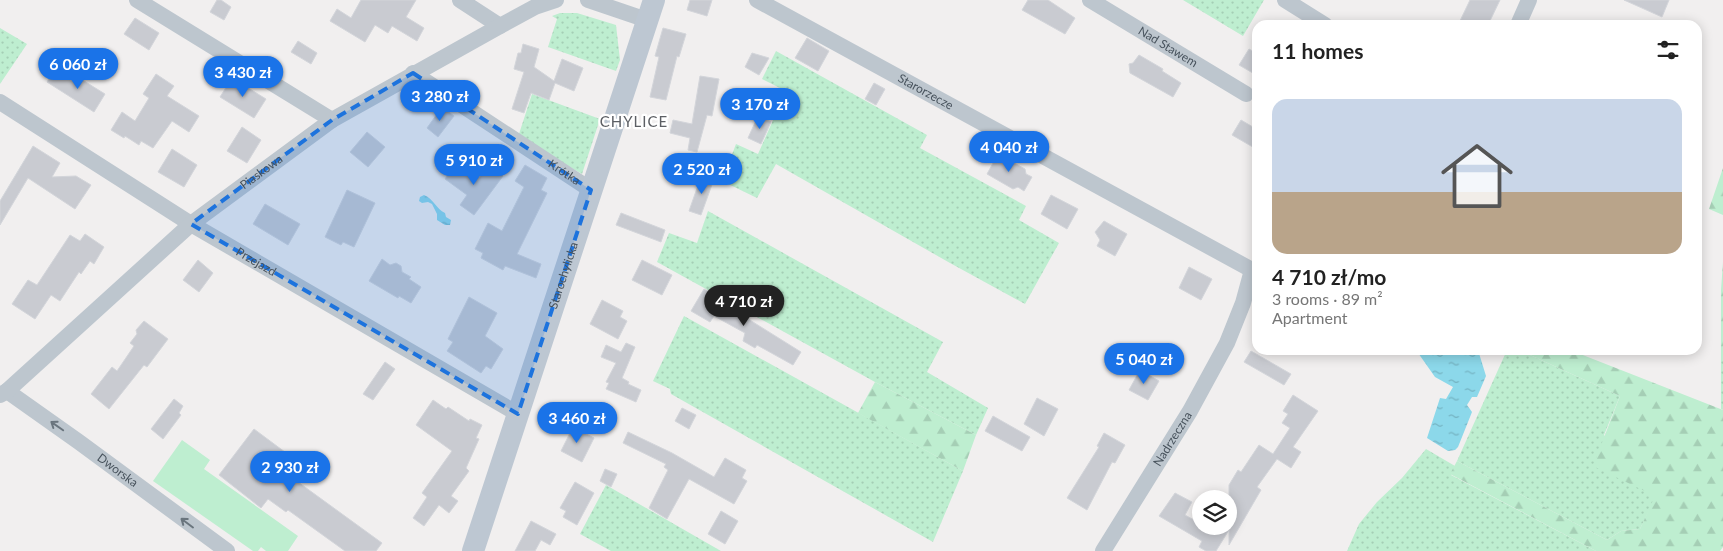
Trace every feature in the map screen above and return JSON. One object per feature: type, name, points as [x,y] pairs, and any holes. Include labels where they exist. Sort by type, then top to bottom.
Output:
[{"type":"street","points":[[137,0],[332,120]]},
{"type":"street","points":[[460,0],[500,26]]},
{"type":"street","name":"Piaskowa","points":[[4,393],[191,224],[332,120],[535,7],[556,0]]},
{"type":"street","points":[[588,0],[651,10]]},
{"type":"street","name":"Starorzecze","points":[[757,0],[1252,269]]},
{"type":"street","name":"Nad Stawem","points":[[1090,0],[1246,94]]},
{"type":"street","points":[[1285,0],[1317,20]]},
{"type":"street","points":[[1520,20],[1529,0]]},
{"type":"street","name":"Starochylicka","points":[[473,551],[651,10]]},
{"type":"street","name":"Krótka","points":[[413,74],[591,190]]},
{"type":"street","name":"Przejazd","points":[[0,102],[191,224],[518,414]]},
{"type":"street","name":"Nadrzeczna","points":[[1103,551],[1190,410],[1227,342],[1252,279]]},
{"type":"street","name":"Dworska","points":[[4,393],[227,551]]},
{"type":"highlighted area","points":[[413,73],[591,190],[518,414],[191,224],[332,120]]},
{"type":"green space","points":[[1183,0],[1264,0],[1243,36]]},
{"type":"green space","points":[[560,13],[577,13],[616,25],[620,60],[616,71],[548,47],[557,19],[552,16]]},
{"type":"green space","points":[[0,28],[27,44],[0,84]]},
{"type":"green space","points":[[776,51],[927,135],[920,148],[1026,206],[1019,220],[1059,243],[1025,304],[776,164],[757,198],[722,181],[736,144],[758,154],[786,91],[762,79]]},
{"type":"green space","points":[[532,94],[600,119],[582,174],[518,137]]},
{"type":"green space","points":[[1723,168],[1723,215],[1709,209]]},
{"type":"green space","points":[[708,211],[943,342],[927,372],[988,408],[976,435],[875,382],[657,262],[669,233],[697,243]]},
{"type":"green space","points":[[1723,262],[1723,354],[1721,354],[1721,290]]},
{"type":"green space","points":[[684,316],[963,471],[933,542],[671,394],[670,389],[653,381]]},
{"type":"green space","points":[[1721,354],[1723,354],[1723,410],[1721,409]]},
{"type":"green space","points":[[1505,355],[1530,355],[1620,396],[1604,435],[1656,496],[1640,529],[1621,531],[1607,540],[1457,461]]},
{"type":"green space","points":[[1530,355],[1583,355],[1723,410],[1723,547],[1720,551],[1596,551],[1450,474],[1457,461],[1607,540],[1621,531],[1640,529],[1655,496],[1593,466],[1620,396]]},
{"type":"green space","points":[[875,382],[976,435],[963,471],[858,413]]},
{"type":"green space","points":[[182,440],[210,460],[204,469],[298,536],[288,551],[266,551],[261,547],[258,551],[253,551],[153,481]]},
{"type":"green space","points":[[1426,449],[1455,466],[1451,475],[1596,551],[1347,551],[1359,524]]},
{"type":"green space","points":[[606,485],[721,551],[611,551],[580,534]]},
{"type":"water","points":[[424,195],[445,213],[446,217],[451,220],[450,225],[445,225],[437,220],[437,214],[432,204],[419,201],[420,197]]},
{"type":"water","points":[[1420,355],[1480,355],[1486,376],[1477,397],[1472,397],[1467,405],[1472,412],[1458,447],[1455,450],[1448,451],[1427,438],[1440,398],[1446,399],[1453,387],[1435,377]]},
{"type":"building","points":[[217,0],[221,0],[231,7],[224,20],[210,12]]},
{"type":"building","points":[[361,0],[416,0],[406,17],[424,28],[417,41],[392,26],[388,33],[375,25],[365,42],[330,21],[337,9],[351,18]]},
{"type":"building","points":[[690,0],[712,0],[707,16],[687,10]]},
{"type":"building","points":[[1028,0],[1048,0],[1075,18],[1065,34],[1022,10]]},
{"type":"building","points":[[1470,0],[1500,0],[1490,20],[1460,20]]},
{"type":"building","points":[[1624,0],[1669,0],[1662,17]]},
{"type":"building","points":[[135,18],[159,33],[149,50],[124,34]]},
{"type":"building","points":[[663,28],[686,34],[679,57],[677,56],[666,100],[650,97],[659,57],[655,56]]},
{"type":"building","points":[[807,38],[829,51],[818,71],[795,58]]},
{"type":"building","points":[[298,41],[317,53],[311,64],[291,52]]},
{"type":"building","points":[[523,44],[539,49],[534,67],[554,81],[562,59],[583,68],[574,91],[555,83],[549,100],[531,93],[524,113],[512,109],[524,72],[514,69],[518,53],[521,53]]},
{"type":"building","points":[[1249,49],[1252,51],[1252,73],[1239,65]]},
{"type":"building","points":[[752,53],[769,58],[759,75],[745,67]]},
{"type":"building","points":[[1139,55],[1163,69],[1162,71],[1181,83],[1173,97],[1130,73],[1129,64],[1133,63]]},
{"type":"building","points":[[54,71],[72,81],[76,76],[105,94],[94,112],[47,82]]},
{"type":"building","points":[[156,74],[174,86],[167,96],[199,116],[189,132],[172,121],[153,148],[141,141],[139,145],[111,130],[122,112],[135,121],[149,98],[143,94]]},
{"type":"building","points":[[700,76],[719,79],[712,116],[707,115],[697,152],[688,150],[690,138],[670,133],[673,120],[692,124]]},
{"type":"building","points":[[232,78],[266,99],[254,118],[220,97]]},
{"type":"building","points":[[874,83],[885,89],[876,105],[865,99]]},
{"type":"building","points":[[442,107],[454,116],[438,137],[427,128]]},
{"type":"building","points":[[758,116],[771,122],[761,144],[748,138]]},
{"type":"building","points":[[1241,120],[1252,126],[1252,147],[1232,135]]},
{"type":"building","points":[[242,127],[261,140],[247,163],[227,151]]},
{"type":"building","points":[[367,132],[385,147],[368,167],[350,152]]},
{"type":"building","points":[[33,146],[60,163],[52,177],[76,176],[91,185],[75,209],[28,178],[0,225],[0,201]]},
{"type":"building","points":[[172,149],[197,165],[184,187],[158,172]]},
{"type":"building","points":[[998,154],[1025,169],[1026,174],[1032,177],[1024,191],[1018,187],[1013,189],[987,174]]},
{"type":"building","points":[[457,162],[479,178],[489,166],[503,176],[474,215],[460,205],[467,195],[445,179]]},
{"type":"building","points":[[525,165],[547,178],[541,190],[547,193],[517,254],[541,264],[536,278],[505,266],[503,270],[481,258],[483,253],[475,249],[488,223],[502,231],[524,187],[515,181]]},
{"type":"building","points":[[702,174],[714,179],[701,215],[689,211]]},
{"type":"building","points":[[347,190],[375,203],[354,247],[343,242],[341,245],[325,237]]},
{"type":"building","points":[[1051,195],[1078,209],[1067,229],[1041,214]]},
{"type":"building","points":[[265,204],[300,224],[288,245],[253,224]]},
{"type":"building","points":[[621,213],[665,230],[661,242],[616,225]]},
{"type":"building","points":[[1104,221],[1127,234],[1115,256],[1097,246],[1100,240],[1095,232]]},
{"type":"building","points":[[85,234],[104,247],[94,264],[90,261],[81,274],[79,272],[60,301],[51,295],[35,319],[12,304],[28,280],[37,285],[70,235],[80,241]]},
{"type":"building","points":[[382,259],[390,265],[396,263],[401,266],[402,272],[411,277],[409,279],[421,287],[411,303],[399,296],[398,298],[369,281]]},
{"type":"building","points":[[198,260],[213,273],[199,292],[183,280]]},
{"type":"building","points":[[642,260],[672,275],[662,295],[632,280]]},
{"type":"building","points":[[1189,267],[1212,279],[1201,300],[1179,288]]},
{"type":"building","points":[[704,289],[723,300],[721,302],[801,352],[793,365],[757,345],[755,348],[743,341],[745,333],[714,316],[710,322],[691,311]]},
{"type":"building","points":[[469,297],[497,313],[485,336],[503,349],[491,369],[486,366],[481,373],[447,351],[453,342],[448,339]]},
{"type":"building","points":[[602,300],[623,311],[620,317],[627,321],[618,339],[590,324]]},
{"type":"building","points":[[144,321],[168,339],[147,367],[144,365],[109,409],[91,394],[112,367],[117,371],[134,346],[130,343],[137,334],[136,330]]},
{"type":"building","points":[[626,343],[635,347],[622,378],[629,382],[628,384],[641,390],[636,402],[606,389],[609,383],[606,382],[616,363],[601,357],[606,345],[621,352]]},
{"type":"building","points":[[1251,351],[1252,355],[1258,355],[1291,374],[1284,385],[1244,362]]},
{"type":"building","points":[[385,362],[395,369],[373,400],[363,394]]},
{"type":"building","points":[[1140,370],[1159,381],[1148,400],[1129,390]]},
{"type":"building","points":[[1293,395],[1318,411],[1293,447],[1301,452],[1291,468],[1277,459],[1257,487],[1261,490],[1237,531],[1237,490],[1229,490],[1229,485],[1238,470],[1241,472],[1259,445],[1273,454],[1290,428],[1282,423],[1288,414],[1283,411]]},
{"type":"building","points":[[1037,398],[1058,409],[1044,436],[1024,424]]},
{"type":"building","points":[[174,399],[183,406],[179,413],[181,415],[163,439],[151,429]]},
{"type":"building","points":[[433,400],[446,409],[448,407],[469,421],[470,419],[482,425],[476,438],[479,439],[466,468],[469,471],[451,496],[458,501],[449,513],[439,505],[424,526],[413,518],[427,497],[422,493],[452,451],[416,425]]},
{"type":"building","points":[[682,408],[696,415],[689,429],[675,421]]},
{"type":"building","points":[[993,416],[1030,437],[1022,451],[985,431]]},
{"type":"building","points":[[573,427],[594,438],[582,462],[561,451]]},
{"type":"building","points":[[254,429],[297,461],[287,474],[382,543],[376,551],[345,551],[288,510],[286,512],[268,499],[261,508],[219,475]]},
{"type":"building","points":[[628,432],[672,453],[714,477],[725,458],[746,470],[742,478],[747,481],[734,504],[689,479],[667,519],[649,508],[668,470],[664,467],[666,464],[623,443]]},
{"type":"building","points":[[1104,433],[1125,445],[1115,463],[1112,462],[1087,510],[1067,498],[1099,447],[1097,446]]},
{"type":"building","points":[[605,469],[617,474],[611,487],[600,481]]},
{"type":"building","points":[[575,482],[594,493],[577,525],[563,517],[566,511],[560,508]]},
{"type":"building","points":[[1175,493],[1192,502],[1185,515],[1192,519],[1192,535],[1226,535],[1216,551],[1206,551],[1199,547],[1202,541],[1159,516]]},
{"type":"building","points":[[721,511],[738,521],[725,544],[708,534]]},
{"type":"building","points":[[531,521],[556,534],[550,545],[541,540],[535,551],[515,551]]},
{"type":"building","points":[[1229,535],[1235,535],[1229,545]]},
{"type":"district","name":"CHYLICE","points":[[634,122]]}]
